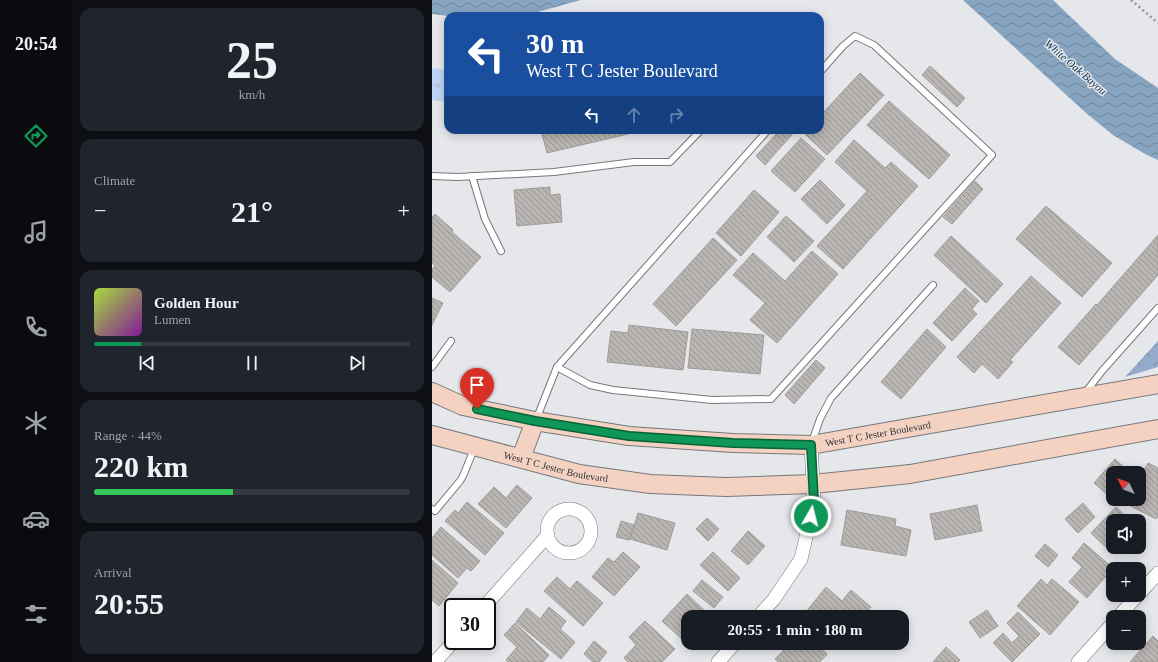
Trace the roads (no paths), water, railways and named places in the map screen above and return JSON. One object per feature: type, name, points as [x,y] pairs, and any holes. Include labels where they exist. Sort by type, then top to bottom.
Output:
[{"type":"main road","name":"West T C Jester Boulevard","points":[[432,392],[463,406],[535,421],[629,436],[733,443],[811,445],[1158,384]]},
{"type":"main road","points":[[521,458],[535,421]]},
{"type":"main road","name":"West T C Jester Boulevard","points":[[432,435],[579,474],[650,484],[726,487],[812,484],[910,474],[1158,428]]},
{"type":"street","points":[[764,610],[774,599],[802,559],[814,502],[811,445]]},
{"type":"street","points":[[492,598],[548,535]]},
{"type":"street","points":[[1146,587],[1157,576]]},
{"type":"street","points":[[1124,610],[1132,602]]},
{"type":"street","points":[[1078,662],[1106,631]]},
{"type":"street","points":[[435,662],[446,650]]},
{"type":"street","points":[[718,662],[729,650]]},
{"type":"lane","points":[[557,367],[590,385],[613,390],[712,400],[771,398],[992,155],[874,45],[854,36],[824,67]]},
{"type":"lane","points":[[432,176],[472,176],[554,172],[634,162],[670,162],[697,134]]},
{"type":"lane","points":[[535,421],[557,367],[764,134]]},
{"type":"lane","points":[[472,176],[485,219],[501,251]]},
{"type":"lane","points":[[811,445],[820,419],[831,398],[933,285]]},
{"type":"lane","points":[[1081,397],[1158,308]]},
{"type":"lane","points":[[432,367],[451,341]]},
{"type":"lane","points":[[432,509],[435,512],[463,476],[475,446]]},
{"type":"water","points":[[432,0],[581,0],[538,12],[444,12],[444,16],[432,14]]},
{"type":"water","name":"White Oak Bayou","points":[[963,0],[1053,0],[1115,59],[1158,88],[1158,160],[1113,135],[1086,113]]}]
